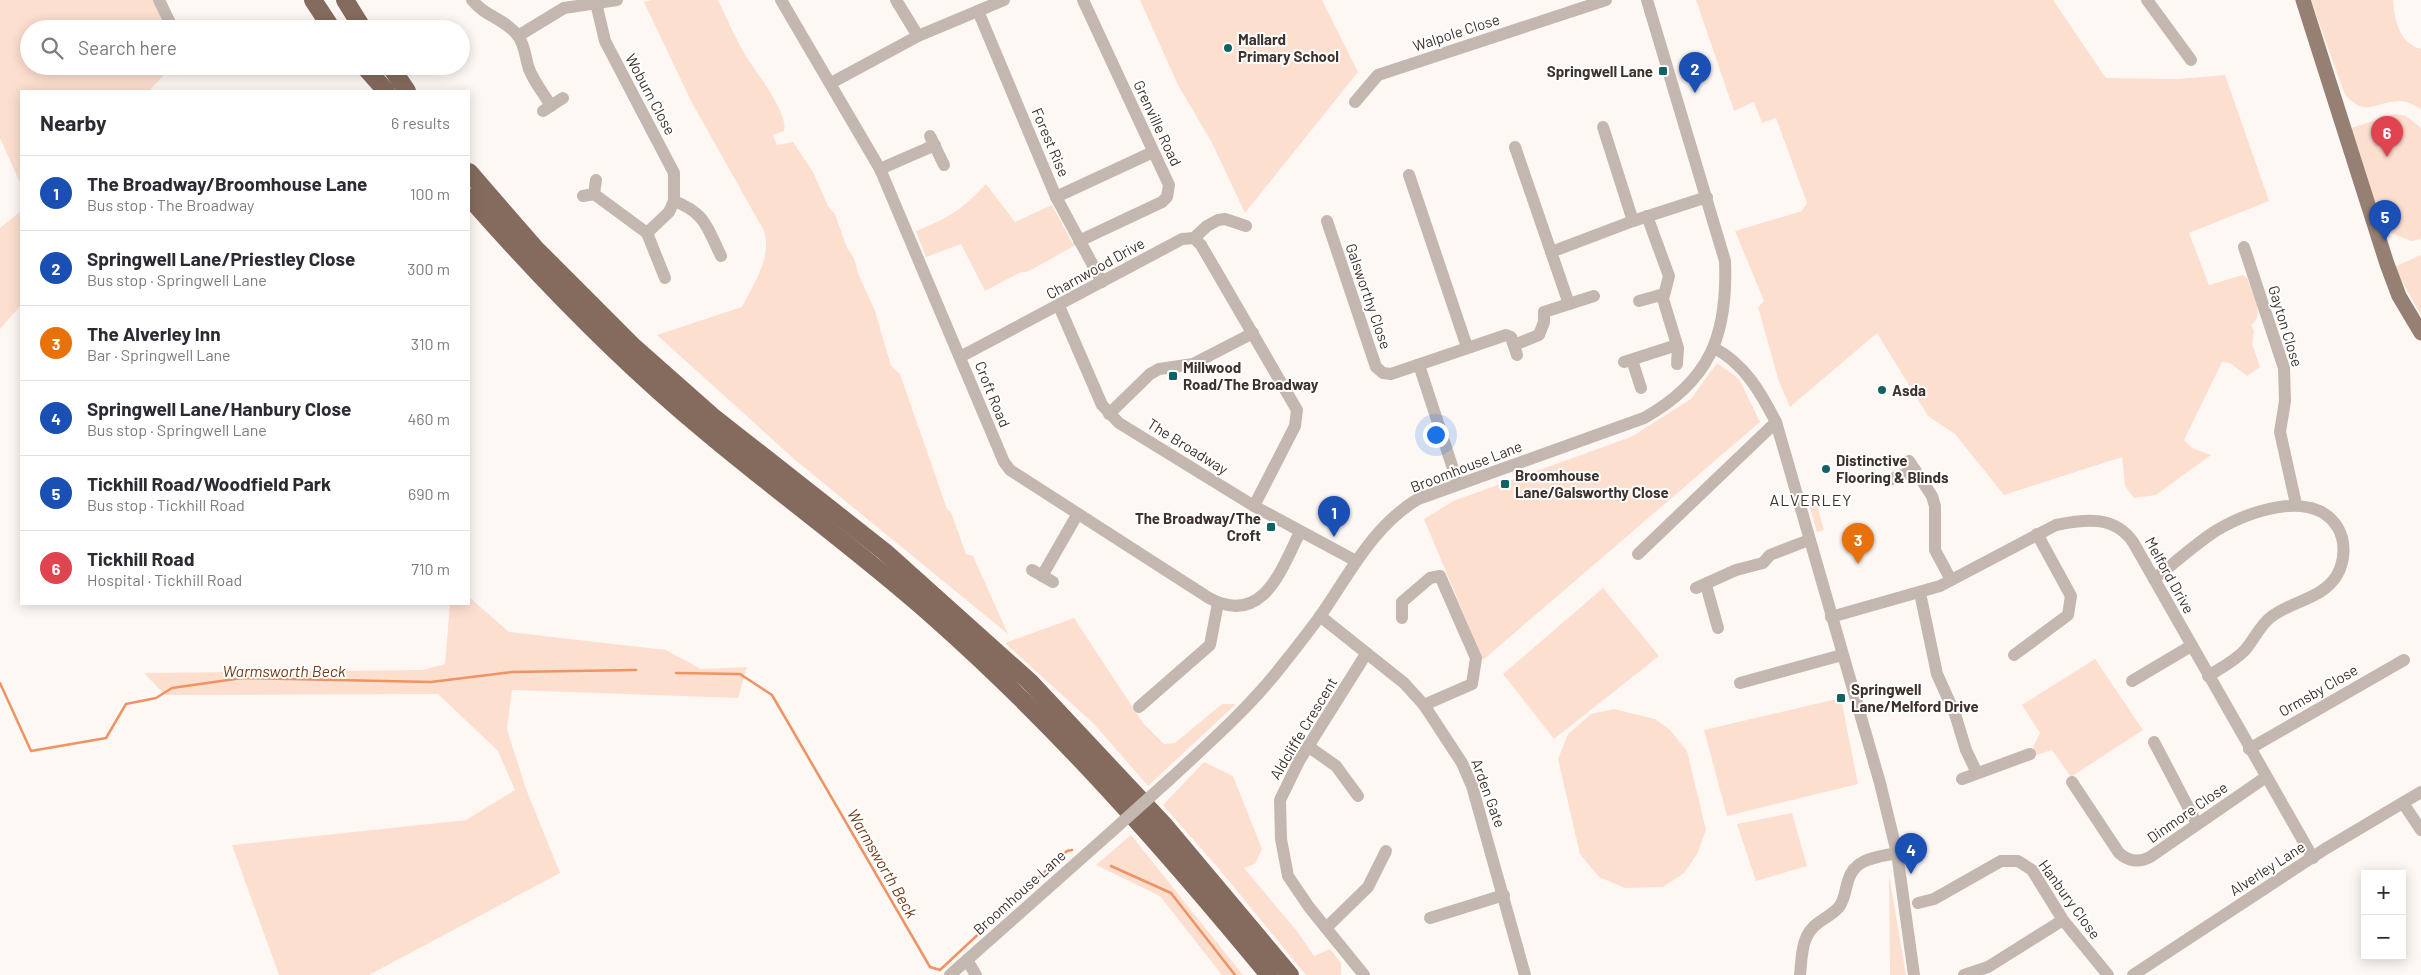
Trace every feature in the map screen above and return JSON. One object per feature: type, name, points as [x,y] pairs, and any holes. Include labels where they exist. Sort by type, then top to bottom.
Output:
[{"type":"highway","points":[[313,0],[326,20]]},
{"type":"highway","points":[[325,0],[337,20]]},
{"type":"highway","points":[[345,0],[357,20]]},
{"type":"highway","points":[[351,0],[363,20]]},
{"type":"highway","points":[[372,75],[385,90]]},
{"type":"highway","points":[[375,75],[385,90]]},
{"type":"highway","points":[[396,75],[407,90]]},
{"type":"highway","points":[[470,173],[534,248],[634,347],[712,416],[885,552],[1030,682],[1153,812],[1290,975]]},
{"type":"highway","points":[[470,198],[582,320],[650,384],[747,465],[874,565],[936,618],[1012,689],[1068,744],[1147,829],[1269,975]]},
{"type":"main road","points":[[2303,0],[2387,264],[2399,296],[2421,333]]},
{"type":"street","points":[[159,0],[169,20]]},
{"type":"street","points":[[472,0],[483,12],[510,27],[518,36],[523,44],[529,69],[547,108],[563,98]]},
{"type":"street","points":[[518,36],[556,11],[617,0]]},
{"type":"street","name":"Croft Road","points":[[782,0],[880,169],[1004,462],[1010,470],[1077,515],[1218,603],[1239,607],[1257,601],[1274,584],[1300,532]]},
{"type":"street","points":[[896,0],[918,36]]},
{"type":"street","points":[[831,83],[918,36],[1004,0]]},
{"type":"street","name":"Grenville Road","points":[[1079,241],[1162,202],[1167,197],[1169,185],[1083,0]]},
{"type":"street","name":"Walpole Close","points":[[1355,102],[1378,75],[1606,0]]},
{"type":"street","points":[[1648,0],[1707,197],[1725,270],[1725,306],[1714,348],[1728,354],[1752,380],[1776,422],[1877,774],[1897,853],[1914,975]]},
{"type":"street","points":[[2147,0],[2192,60]]},
{"type":"street","name":"Woburn Close","points":[[596,3],[599,23],[609,50],[670,162],[674,173],[674,201]]},
{"type":"street","name":"Forest Rise","points":[[978,11],[1056,197],[1102,282]]},
{"type":"street","points":[[1603,127],[1633,221]]},
{"type":"street","points":[[880,169],[933,140],[944,165]]},
{"type":"street","points":[[1515,147],[1568,304],[1594,296]]},
{"type":"street","points":[[1056,197],[1153,152]]},
{"type":"street","points":[[1409,175],[1467,347]]},
{"type":"street","points":[[596,180],[588,195],[648,233],[665,278]]},
{"type":"street","points":[[1551,252],[1647,216],[1707,197]]},
{"type":"street","points":[[648,233],[663,220],[674,201],[697,212],[704,220],[721,256]]},
{"type":"street","points":[[1647,216],[1669,276],[1664,294],[1677,345],[1677,364]]},
{"type":"street","name":"Charnwood Drive","points":[[960,357],[1182,239],[1194,238],[1207,226],[1218,220],[1246,226]]},
{"type":"street","name":"Galsworthy Close","points":[[1327,221],[1376,367],[1383,373],[1391,374],[1506,335],[1511,337],[1515,350],[1539,335],[1544,322],[1544,312],[1568,304]]},
{"type":"street","points":[[1194,238],[1201,246],[1294,402],[1298,419],[1254,506]]},
{"type":"street","name":"Gayton Close","points":[[2244,247],[2284,368],[2285,401],[2280,432],[2296,504]]},
{"type":"street","points":[[1639,301],[1664,294]]},
{"type":"street","name":"The Broadway","points":[[1059,306],[1102,405],[1119,423],[1254,506],[1356,561]]},
{"type":"street","points":[[1109,414],[1150,374],[1159,369],[1193,364],[1253,333]]},
{"type":"street","points":[[1640,388],[1628,361],[1677,345]]},
{"type":"street","name":"Broomhouse Lane","points":[[950,975],[1169,780],[1241,712],[1282,665],[1320,616],[1356,561],[1382,528],[1405,507],[1458,484],[1644,418],[1674,399],[1686,388],[1706,363],[1714,348]]},
{"type":"street","points":[[1418,365],[1458,484]]},
{"type":"street","points":[[1638,554],[1776,422]]},
{"type":"street","points":[[1889,480],[1912,465],[1932,496],[1935,506],[1935,550],[1951,580]]},
{"type":"street","points":[[2154,579],[2211,534],[2242,518],[2296,504],[2320,511],[2337,527],[2344,549],[2338,573],[2326,588],[2269,618],[2246,650],[2235,660],[2208,676]]},
{"type":"street","points":[[1042,576],[1077,515]]},
{"type":"street","name":"Melford Drive","points":[[1831,617],[1920,593],[1951,580],[2056,525],[2077,521],[2107,522],[2127,534],[2313,858]]},
{"type":"street","points":[[2014,655],[2068,615],[2071,596],[2037,534]]},
{"type":"street","points":[[1718,628],[1701,586],[1736,570],[1763,563],[1770,555],[1809,540]]},
{"type":"street","points":[[1402,618],[1402,602],[1430,578],[1440,576],[1476,658],[1472,684],[1424,705]]},
{"type":"street","points":[[1920,593],[1937,674],[1955,714],[1966,750],[1977,773]]},
{"type":"street","points":[[1140,707],[1210,645],[1218,603]]},
{"type":"street","name":"Arden Gate","points":[[1320,616],[1404,683],[1424,705],[1467,774],[1504,894],[1525,975]]},
{"type":"street","points":[[2132,681],[2191,646]]},
{"type":"street","name":"Aldcliffe Crescent","points":[[1364,975],[1309,907],[1288,876],[1281,839],[1280,800],[1299,762],[1366,654]]},
{"type":"street","points":[[1740,683],[1842,655]]},
{"type":"street","name":"Ormsby Close","points":[[2249,749],[2404,660]]},
{"type":"street","points":[[2154,742],[2198,824]]},
{"type":"street","points":[[1309,747],[1336,766],[1358,796]]},
{"type":"street","points":[[1962,779],[2030,754]]},
{"type":"street","name":"Dinmore Close","points":[[2072,782],[2119,853],[2127,859],[2144,860],[2266,777]]},
{"type":"street","name":"Alverley Lane","points":[[2132,975],[2313,858],[2421,792]]},
{"type":"street","points":[[2403,803],[2421,830]]},
{"type":"street","points":[[1326,928],[1368,887],[1386,851]]},
{"type":"street","points":[[1800,975],[1802,952],[1807,936],[1813,927],[1830,916],[1841,905],[1848,878],[1854,868],[1869,859],[1897,853]]},
{"type":"street","name":"Hanbury Close","points":[[1918,903],[1934,899],[2001,861],[2018,861],[2032,870],[2063,920],[2108,975]]},
{"type":"street","points":[[1430,918],[1504,894]]},
{"type":"street","points":[[1964,975],[1988,967],[2063,920]]},
{"type":"street","points":[[967,960],[976,975]]},
{"type":"shaded area","points":[[0,0],[153,0],[162,20],[20,20],[20,75],[164,75],[150,90],[20,90],[20,183],[0,138]]},
{"type":"shaded area","points":[[652,0],[718,0],[744,53],[776,102],[784,123],[784,131],[773,135],[777,145],[793,142],[813,172],[828,206],[835,214],[847,248],[854,258],[858,273],[875,311],[891,366],[900,374],[947,509],[951,512],[966,554],[973,556],[1008,634],[794,459],[657,335],[742,307],[764,260],[766,241],[764,231],[691,101],[644,2]]},
{"type":"shaded area","points":[[1140,0],[1322,0],[1358,72],[1245,213],[1212,143],[1178,85]]},
{"type":"shaded area","points":[[1696,0],[2053,0],[2106,78],[2178,79],[2225,75],[2269,201],[2189,233],[2209,285],[2243,275],[2247,278],[2258,309],[2255,321],[2251,325],[2254,331],[2252,344],[2260,367],[2247,376],[2230,363],[2222,362],[2184,440],[2192,448],[2211,455],[2156,495],[2134,498],[2125,486],[2122,457],[2004,495],[1955,434],[1928,416],[1877,333],[1790,407],[1779,382],[1758,307],[1764,301],[1735,231],[1802,211],[1807,203],[1776,118],[1762,123],[1754,102],[1734,111]]},
{"type":"shaded area","points":[[2311,0],[2393,0],[2395,16],[2403,36],[2408,42],[2421,49],[2421,109],[2407,102],[2399,101],[2370,107],[2359,106],[2345,95]]},
{"type":"shaded area","points":[[2395,114],[2406,116],[2421,128],[2421,239],[2411,241],[2381,229],[2351,128]]},
{"type":"shaded area","points":[[986,184],[1015,222],[1052,205],[1074,246],[1029,271],[1019,273],[985,291],[961,244],[926,257],[916,231],[938,222],[954,212],[969,201]]},
{"type":"shaded area","points":[[20,212],[20,306],[0,329],[0,228]]},
{"type":"shaded area","points":[[2421,255],[2421,315],[2394,267]]},
{"type":"shaded area","points":[[1717,363],[1739,379],[1760,422],[1483,660],[1424,519],[1453,501],[1631,437],[1691,399]]},
{"type":"shaded area","points":[[1815,499],[1824,530],[1817,532],[1808,501]]},
{"type":"shaded area","points":[[1603,588],[1659,656],[1554,739],[1503,674]]},
{"type":"shaded area","points":[[470,598],[509,632],[666,650],[701,669],[747,667],[738,698],[512,690],[507,729],[526,789],[560,873],[369,975],[279,975],[232,845],[466,820],[515,790],[498,751],[438,694],[165,695],[144,673],[423,670],[445,664],[450,605],[470,605]]},
{"type":"shaded area","points":[[1074,618],[1143,723],[1164,744],[1175,743],[1222,704],[1236,704],[1148,786],[1094,724],[1005,643]]},
{"type":"shaded area","points":[[2095,659],[2143,730],[2071,777],[2052,750],[2036,755],[2033,747],[2040,733],[2022,705]]},
{"type":"shaded area","points":[[1841,698],[1858,784],[1727,816],[1704,730]]},
{"type":"shaded area","points":[[1614,709],[1655,719],[1670,730],[1687,751],[1706,830],[1697,854],[1684,873],[1663,887],[1625,888],[1599,877],[1580,854],[1558,759],[1568,734],[1591,714]]},
{"type":"shaded area","points":[[1204,762],[1233,776],[1262,849],[1255,864],[1244,868],[1297,931],[1314,956],[1330,949],[1341,963],[1341,975],[1306,975],[1219,869],[1163,805]]},
{"type":"shaded area","points":[[1792,813],[1807,866],[1756,881],[1737,824]]},
{"type":"shaded area","points":[[1131,835],[1243,975],[1222,975],[1160,896],[1096,865]]},
{"type":"shaded area","points":[[1889,875],[1906,975],[1890,975]]},
{"type":"waterway","name":"Warmsworth Beck","points":[[0,683],[31,751],[106,738],[126,704],[156,698],[172,688],[242,678],[431,682],[512,672],[636,670]]},
{"type":"waterway","name":"Warmsworth Beck","points":[[676,673],[740,674],[772,695],[930,967],[940,970],[1067,851],[1072,850]]},
{"type":"waterway","name":"Warmsworth Beck","points":[[1111,866],[1171,893],[1235,975]]},
{"type":"place","name":"Mallard Primary School","points":[[1228,48]]},
{"type":"place","name":"Springwell Lane","points":[[1663,71]]},
{"type":"place","name":"Springwell Lane/Priestley Close","points":[[1695,93]]},
{"type":"place","name":"Tickhill Road","points":[[2387,157]]},
{"type":"place","name":"Tickhill Road/Woodfield Park","points":[[2385,241]]},
{"type":"place","name":"Millwood Road/The Broadway","points":[[1173,376]]},
{"type":"place","name":"Asda","points":[[1882,390]]},
{"type":"place","name":"Distinctive Flooring & Blinds","points":[[1826,469]]},
{"type":"place","name":"Broomhouse Lane/Galsworthy Close","points":[[1505,484]]},
{"type":"place","name":"The Broadway/The Croft","points":[[1271,527]]},
{"type":"place","name":"The Broadway/Broomhouse Lane","points":[[1334,537]]},
{"type":"place","name":"The Alverley Inn","points":[[1858,564]]},
{"type":"place","name":"Springwell Lane/Melford Drive","points":[[1841,698]]},
{"type":"place","name":"Springwell Lane/Hanbury Close","points":[[1911,874]]},
{"type":"district","name":"ALVERLEY","points":[[1811,499]]}]
